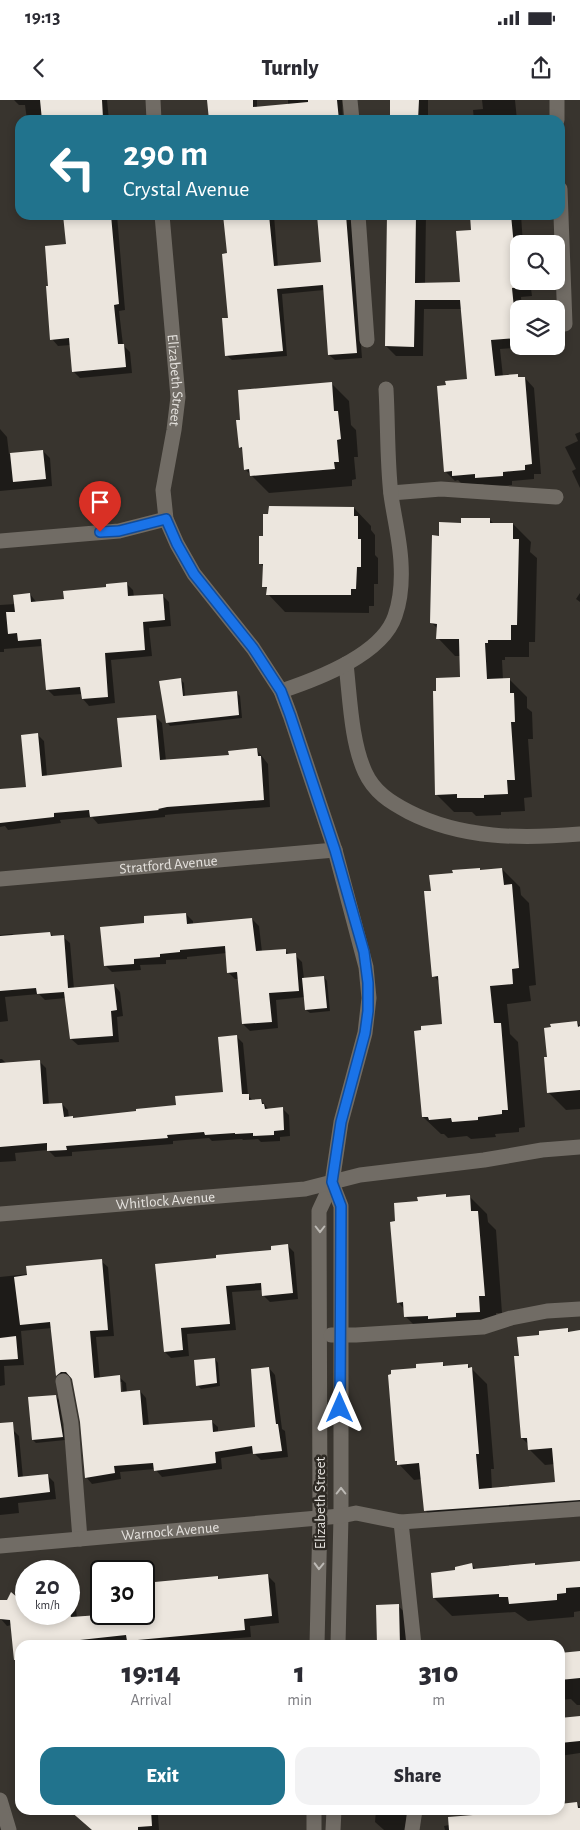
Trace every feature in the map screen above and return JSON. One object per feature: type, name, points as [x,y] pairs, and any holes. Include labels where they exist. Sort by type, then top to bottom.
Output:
[{"type":"street","points":[[153,100],[154,115]]},
{"type":"street","points":[[350,100],[352,115]]},
{"type":"street","points":[[557,100],[557,115]]},
{"type":"street","name":"Elizabeth Street","points":[[162,220],[178,397],[163,490],[166,519],[177,544],[194,574],[253,648],[281,691],[335,850],[364,952],[368,998],[365,1033],[341,1122],[332,1182],[320,1211],[318,1640]]},
{"type":"street","points":[[358,220],[367,340]]},
{"type":"street","points":[[561,220],[564,300]]},
{"type":"street","points":[[281,691],[346,664],[378,641],[388,630],[395,617],[399,598],[401,562],[391,493],[386,389]]},
{"type":"street","points":[[391,493],[442,489],[556,496]]},
{"type":"street","points":[[0,541],[119,531],[166,519]]},
{"type":"street","points":[[346,664],[360,756],[366,773],[385,798],[425,820],[453,830],[480,834],[545,837],[580,834]]},
{"type":"street","name":"Stratford Avenue","points":[[0,879],[335,850]]},
{"type":"street","name":"Whitlock Avenue","points":[[0,1214],[304,1188],[360,1175],[484,1160],[542,1150],[580,1147]]},
{"type":"street","name":"Elizabeth Street","points":[[332,1182],[341,1206],[341,1516],[338,1640]]},
{"type":"street","points":[[320,1336],[484,1327],[511,1318],[547,1311],[580,1309]]},
{"type":"street","points":[[63,1381],[71,1423],[80,1539]]},
{"type":"street","name":"Warnock Avenue","points":[[0,1546],[320,1518],[356,1513],[401,1522],[580,1509]]},
{"type":"street","points":[[401,1522],[413,1640]]},
{"type":"street","points":[[0,1800],[9,1830]]},
{"type":"street","points":[[314,1815],[314,1830]]},
{"type":"street","points":[[333,1830],[334,1815]]},
{"type":"street","points":[[412,1830],[414,1815]]},
{"type":"building","points":[[40,100],[102,100],[103,115],[42,115]]},
{"type":"building","points":[[207,100],[253,100],[253,107],[308,102],[308,100],[337,100],[338,115],[208,115]]},
{"type":"building","points":[[390,100],[419,100],[418,115],[390,115]]},
{"type":"building","points":[[64,220],[111,220],[119,304],[114,305],[118,344],[124,344],[126,367],[72,372],[69,338],[50,340],[45,246],[66,244]]},
{"type":"building","points":[[224,220],[269,220],[274,266],[321,262],[317,220],[346,220],[357,353],[328,355],[323,285],[277,289],[283,351],[225,356],[222,318],[228,318],[222,254],[227,253]]},
{"type":"building","points":[[387,220],[416,220],[415,283],[460,282],[456,231],[471,230],[470,220],[511,220],[513,235],[510,235],[510,290],[512,290],[513,300],[510,300],[510,339],[491,340],[495,376],[518,374],[518,377],[525,377],[532,464],[525,465],[525,470],[503,472],[503,476],[475,478],[475,474],[452,476],[452,471],[444,472],[437,386],[446,385],[445,381],[467,379],[460,300],[415,300],[414,347],[385,346]]},
{"type":"building","points":[[332,382],[334,411],[338,411],[341,439],[337,440],[339,462],[334,462],[335,469],[250,476],[249,469],[244,470],[242,447],[239,448],[236,420],[240,420],[238,390]]},
{"type":"building","points":[[43,450],[46,479],[13,482],[10,453]]},
{"type":"building","points":[[269,506],[354,507],[354,516],[358,516],[358,539],[361,539],[361,567],[357,567],[356,589],[351,589],[351,595],[266,595],[267,587],[262,587],[263,564],[259,564],[259,536],[263,536],[263,514],[268,514]]},
{"type":"building","points":[[461,518],[490,518],[490,523],[513,523],[513,539],[519,539],[517,625],[511,625],[511,640],[488,640],[488,643],[485,643],[487,679],[510,678],[510,693],[514,693],[515,722],[511,722],[515,780],[507,780],[508,794],[484,795],[484,798],[457,798],[457,794],[435,795],[433,691],[436,691],[436,678],[460,677],[459,639],[436,639],[437,624],[430,623],[432,535],[439,536],[439,522],[461,523]]},
{"type":"building","points":[[127,582],[128,596],[163,594],[165,620],[143,622],[145,650],[105,653],[108,697],[82,699],[80,687],[46,690],[41,639],[18,641],[17,633],[8,634],[6,612],[15,612],[13,595],[30,593],[31,602],[64,599],[63,591],[106,587],[106,584]]},
{"type":"building","points":[[181,678],[183,696],[237,691],[239,715],[166,723],[159,681]]},
{"type":"building","points":[[156,715],[160,760],[229,755],[228,751],[257,748],[258,756],[261,756],[264,800],[167,807],[159,810],[90,817],[89,810],[54,813],[54,817],[0,823],[0,789],[26,787],[21,735],[38,733],[42,776],[122,767],[117,718]]},
{"type":"building","points":[[480,868],[480,870],[502,868],[504,885],[512,884],[519,968],[512,969],[513,984],[490,986],[494,1023],[501,1023],[508,1110],[502,1110],[502,1114],[478,1117],[478,1120],[452,1122],[451,1118],[429,1120],[428,1117],[422,1117],[414,1031],[421,1030],[421,1026],[442,1024],[438,976],[432,977],[424,891],[431,891],[429,875],[453,873],[452,870]]},
{"type":"building","points":[[186,913],[187,924],[252,918],[256,951],[286,949],[286,954],[296,953],[299,991],[269,993],[272,1022],[242,1024],[237,972],[227,973],[225,946],[180,950],[180,952],[160,954],[160,957],[134,959],[134,964],[104,966],[100,927],[144,923],[144,916]]},
{"type":"building","points":[[50,932],[51,936],[64,935],[68,988],[114,984],[117,1010],[111,1011],[113,1036],[70,1039],[64,992],[37,994],[36,988],[0,991],[0,936]]},
{"type":"building","points":[[324,976],[327,1008],[305,1010],[302,978]]},
{"type":"building","points":[[577,1021],[578,1027],[580,1026],[580,1090],[547,1093],[544,1057],[547,1057],[544,1028],[551,1027],[550,1024]]},
{"type":"building","points":[[237,1035],[242,1094],[249,1094],[249,1100],[261,1099],[265,1109],[283,1107],[284,1130],[274,1131],[274,1135],[253,1136],[253,1133],[235,1133],[205,1135],[204,1132],[167,1135],[168,1138],[66,1146],[67,1150],[47,1151],[47,1143],[0,1147],[0,1063],[40,1060],[43,1104],[62,1103],[64,1117],[73,1116],[73,1118],[136,1111],[136,1109],[176,1105],[175,1096],[223,1092],[218,1037]]},
{"type":"building","points":[[446,1194],[446,1197],[470,1195],[471,1211],[478,1211],[485,1296],[479,1296],[480,1312],[456,1313],[456,1317],[428,1319],[428,1316],[404,1317],[403,1302],[397,1303],[390,1222],[395,1221],[394,1203],[418,1201],[417,1197]]},
{"type":"building","points":[[288,1244],[293,1293],[262,1296],[261,1283],[226,1286],[230,1324],[181,1328],[183,1350],[164,1352],[155,1264],[216,1258],[216,1255],[271,1250],[271,1246]]},
{"type":"building","points":[[102,1259],[108,1330],[90,1331],[94,1378],[120,1375],[121,1392],[140,1390],[143,1425],[212,1420],[213,1432],[255,1427],[251,1369],[269,1367],[276,1424],[278,1424],[282,1451],[253,1454],[252,1446],[215,1452],[216,1463],[154,1471],[153,1463],[114,1466],[115,1473],[85,1478],[80,1422],[72,1379],[66,1372],[61,1372],[56,1376],[50,1322],[20,1325],[14,1277],[27,1275],[26,1266]]},
{"type":"building","points":[[568,1328],[568,1332],[580,1330],[580,1500],[424,1511],[419,1463],[397,1465],[397,1461],[395,1461],[388,1375],[391,1374],[391,1370],[416,1368],[416,1364],[443,1362],[443,1366],[468,1364],[468,1368],[472,1367],[479,1454],[476,1454],[479,1489],[555,1482],[552,1448],[528,1450],[527,1438],[521,1438],[514,1356],[519,1356],[517,1337],[539,1335],[539,1331]]},
{"type":"building","points":[[16,1336],[18,1359],[0,1360],[0,1338]]},
{"type":"building","points":[[215,1358],[217,1383],[196,1386],[194,1360]]},
{"type":"building","points":[[56,1395],[63,1437],[32,1440],[28,1397]]},
{"type":"building","points":[[13,1422],[18,1477],[48,1474],[50,1492],[0,1498],[0,1423]]},
{"type":"building","points":[[580,1561],[580,1587],[566,1588],[566,1593],[557,1594],[557,1600],[509,1604],[508,1597],[499,1597],[499,1594],[433,1598],[431,1573],[455,1570],[455,1567],[472,1563],[473,1569]]},
{"type":"building","points":[[268,1574],[272,1616],[244,1619],[245,1630],[138,1640],[127,1640],[126,1635],[80,1640],[15,1640],[15,1660],[10,1620],[0,1619],[0,1600],[7,1600],[11,1592],[15,1595],[15,1625],[80,1625],[80,1616],[90,1616],[90,1625],[155,1625],[155,1582],[218,1576],[218,1579]]},
{"type":"building","points":[[399,1604],[400,1640],[377,1640],[376,1605]]},
{"type":"building","points":[[580,1651],[580,1678],[565,1680],[565,1652]]},
{"type":"building","points":[[580,1716],[580,1741],[565,1742],[565,1718]]},
{"type":"building","points":[[577,1802],[578,1808],[580,1808],[580,1830],[449,1830],[448,1817],[473,1815],[565,1815],[565,1803]]},
{"type":"building","points":[[75,1815],[151,1815],[152,1826],[138,1827],[138,1830],[92,1830]]},
{"type":"route","points":[[100,532],[119,531],[166,519],[177,544],[194,574],[264,663],[281,691],[296,732],[335,850],[364,952],[368,983],[368,1011],[365,1033],[341,1122],[332,1182],[341,1206],[340,1408]]}]
